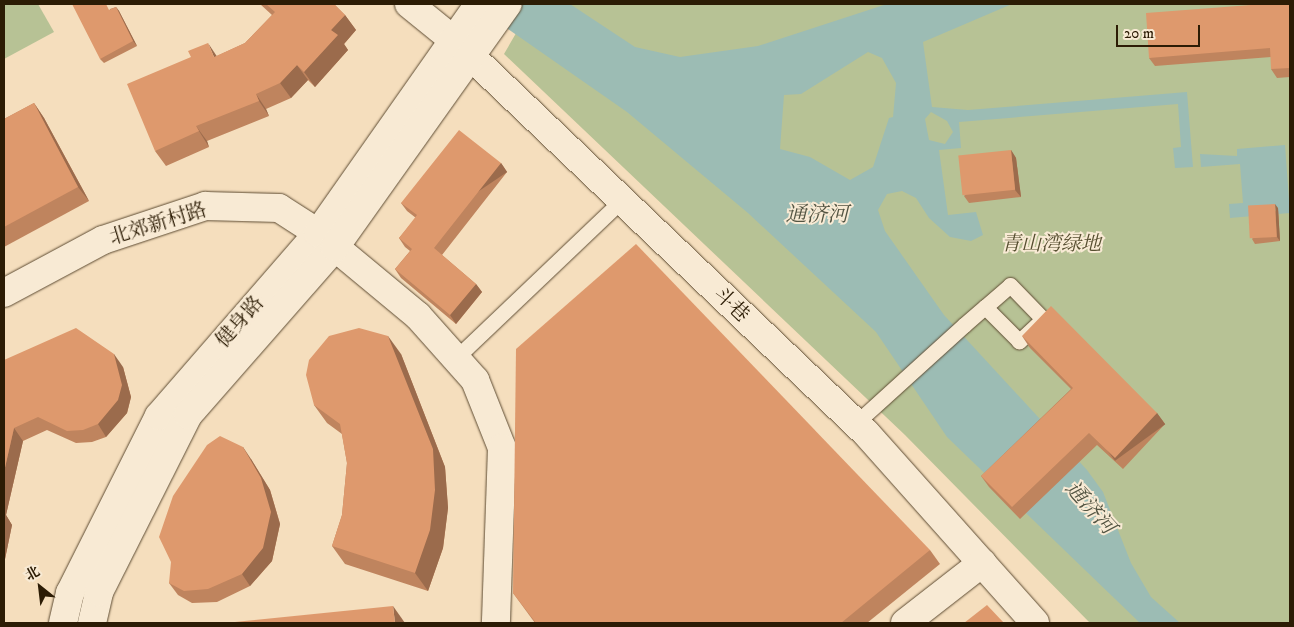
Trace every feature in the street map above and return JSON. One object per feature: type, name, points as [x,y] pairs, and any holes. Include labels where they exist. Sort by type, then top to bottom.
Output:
[{"type":"street","name":"斗巷","points":[[409,4],[465,50],[856,423],[1035,623]]},
{"type":"street","points":[[465,50],[479,4]]},
{"type":"street","points":[[465,50],[508,4]]},
{"type":"street","name":"健身路","points":[[92,623],[99,592],[188,415],[326,240],[465,50]]},
{"type":"street","name":"北郊新村路","points":[[4,293],[104,240],[205,206],[279,208],[326,240],[418,316],[475,380],[502,448],[496,623]]},
{"type":"street","name":"健身路","points":[[63,623],[70,594],[159,416],[326,240]]},
{"type":"street","points":[[906,623],[982,563]]},
{"type":"lane","points":[[456,358],[622,200]]},
{"type":"lane","points":[[856,423],[985,306]]},
{"type":"green space","points":[[4,4],[38,4],[54,32],[4,59]]},
{"type":"green space","name":"青山湾绿地","points":[[533,4],[1290,4],[1290,623],[1090,623],[905,435],[504,54]]},
{"type":"water","name":"通济河","points":[[472,4],[570,4],[635,47],[680,57],[758,46],[887,4],[1012,4],[923,42],[932,107],[968,110],[1187,92],[1193,167],[1175,168],[1173,148],[1181,147],[1178,104],[959,122],[961,148],[939,150],[948,215],[976,212],[983,235],[971,241],[950,237],[929,218],[916,198],[902,191],[887,194],[878,210],[885,231],[944,315],[1087,470],[1103,492],[1131,563],[1151,597],[1180,623],[1140,623],[947,437],[876,332],[748,213],[627,112]],"holes":[[[868,52],[882,58],[896,83],[893,117],[889,118],[873,167],[850,180],[810,157],[780,149],[784,95],[801,94]],[[931,112],[947,121],[953,132],[945,144],[929,140],[925,119]]]},
{"type":"water","points":[[1285,145],[1290,213],[1278,214],[1278,207],[1252,210],[1253,216],[1230,218],[1229,204],[1243,203],[1240,164],[1201,167],[1200,154],[1237,156],[1237,149]]},
{"type":"building","points":[[72,4],[106,4],[109,10],[116,7],[133,41],[100,59]]},
{"type":"building","points":[[266,4],[334,4],[345,15],[331,30],[338,35],[304,72],[297,65],[280,83],[256,94],[259,101],[196,126],[199,131],[155,151],[127,84],[191,57],[188,51],[208,43],[214,57],[245,43],[275,12]]},
{"type":"building","points":[[1264,4],[1290,4],[1290,68],[1271,69],[1270,48],[1149,58],[1146,13]]},
{"type":"building","points":[[34,103],[78,187],[4,227],[4,119]]},
{"type":"building","points":[[459,130],[501,163],[434,248],[476,284],[450,315],[395,269],[412,249],[399,238],[417,215],[401,203]]},
{"type":"building","points":[[1011,150],[1015,190],[962,195],[958,156]]},
{"type":"building","points":[[1275,204],[1277,237],[1250,238],[1248,205]]},
{"type":"building","points":[[636,244],[930,550],[841,623],[536,623],[513,593],[516,349]]},
{"type":"building","points":[[1051,306],[1157,413],[1115,458],[1089,433],[1012,507],[981,476],[1073,388],[1022,336]]},
{"type":"building","points":[[76,328],[114,354],[122,385],[118,400],[98,424],[83,430],[67,431],[38,417],[14,428],[4,472],[4,360]]},
{"type":"building","points":[[359,328],[388,336],[433,449],[435,490],[430,530],[415,573],[332,546],[342,515],[347,463],[340,424],[314,405],[306,375],[309,360],[329,336]]},
{"type":"building","points":[[220,436],[243,447],[261,478],[271,512],[263,548],[242,574],[208,589],[184,591],[169,583],[171,562],[159,537],[173,496],[207,445]]},
{"type":"building","points":[[987,605],[1004,623],[964,623]]},
{"type":"building","points":[[393,606],[395,623],[225,623]]}]
